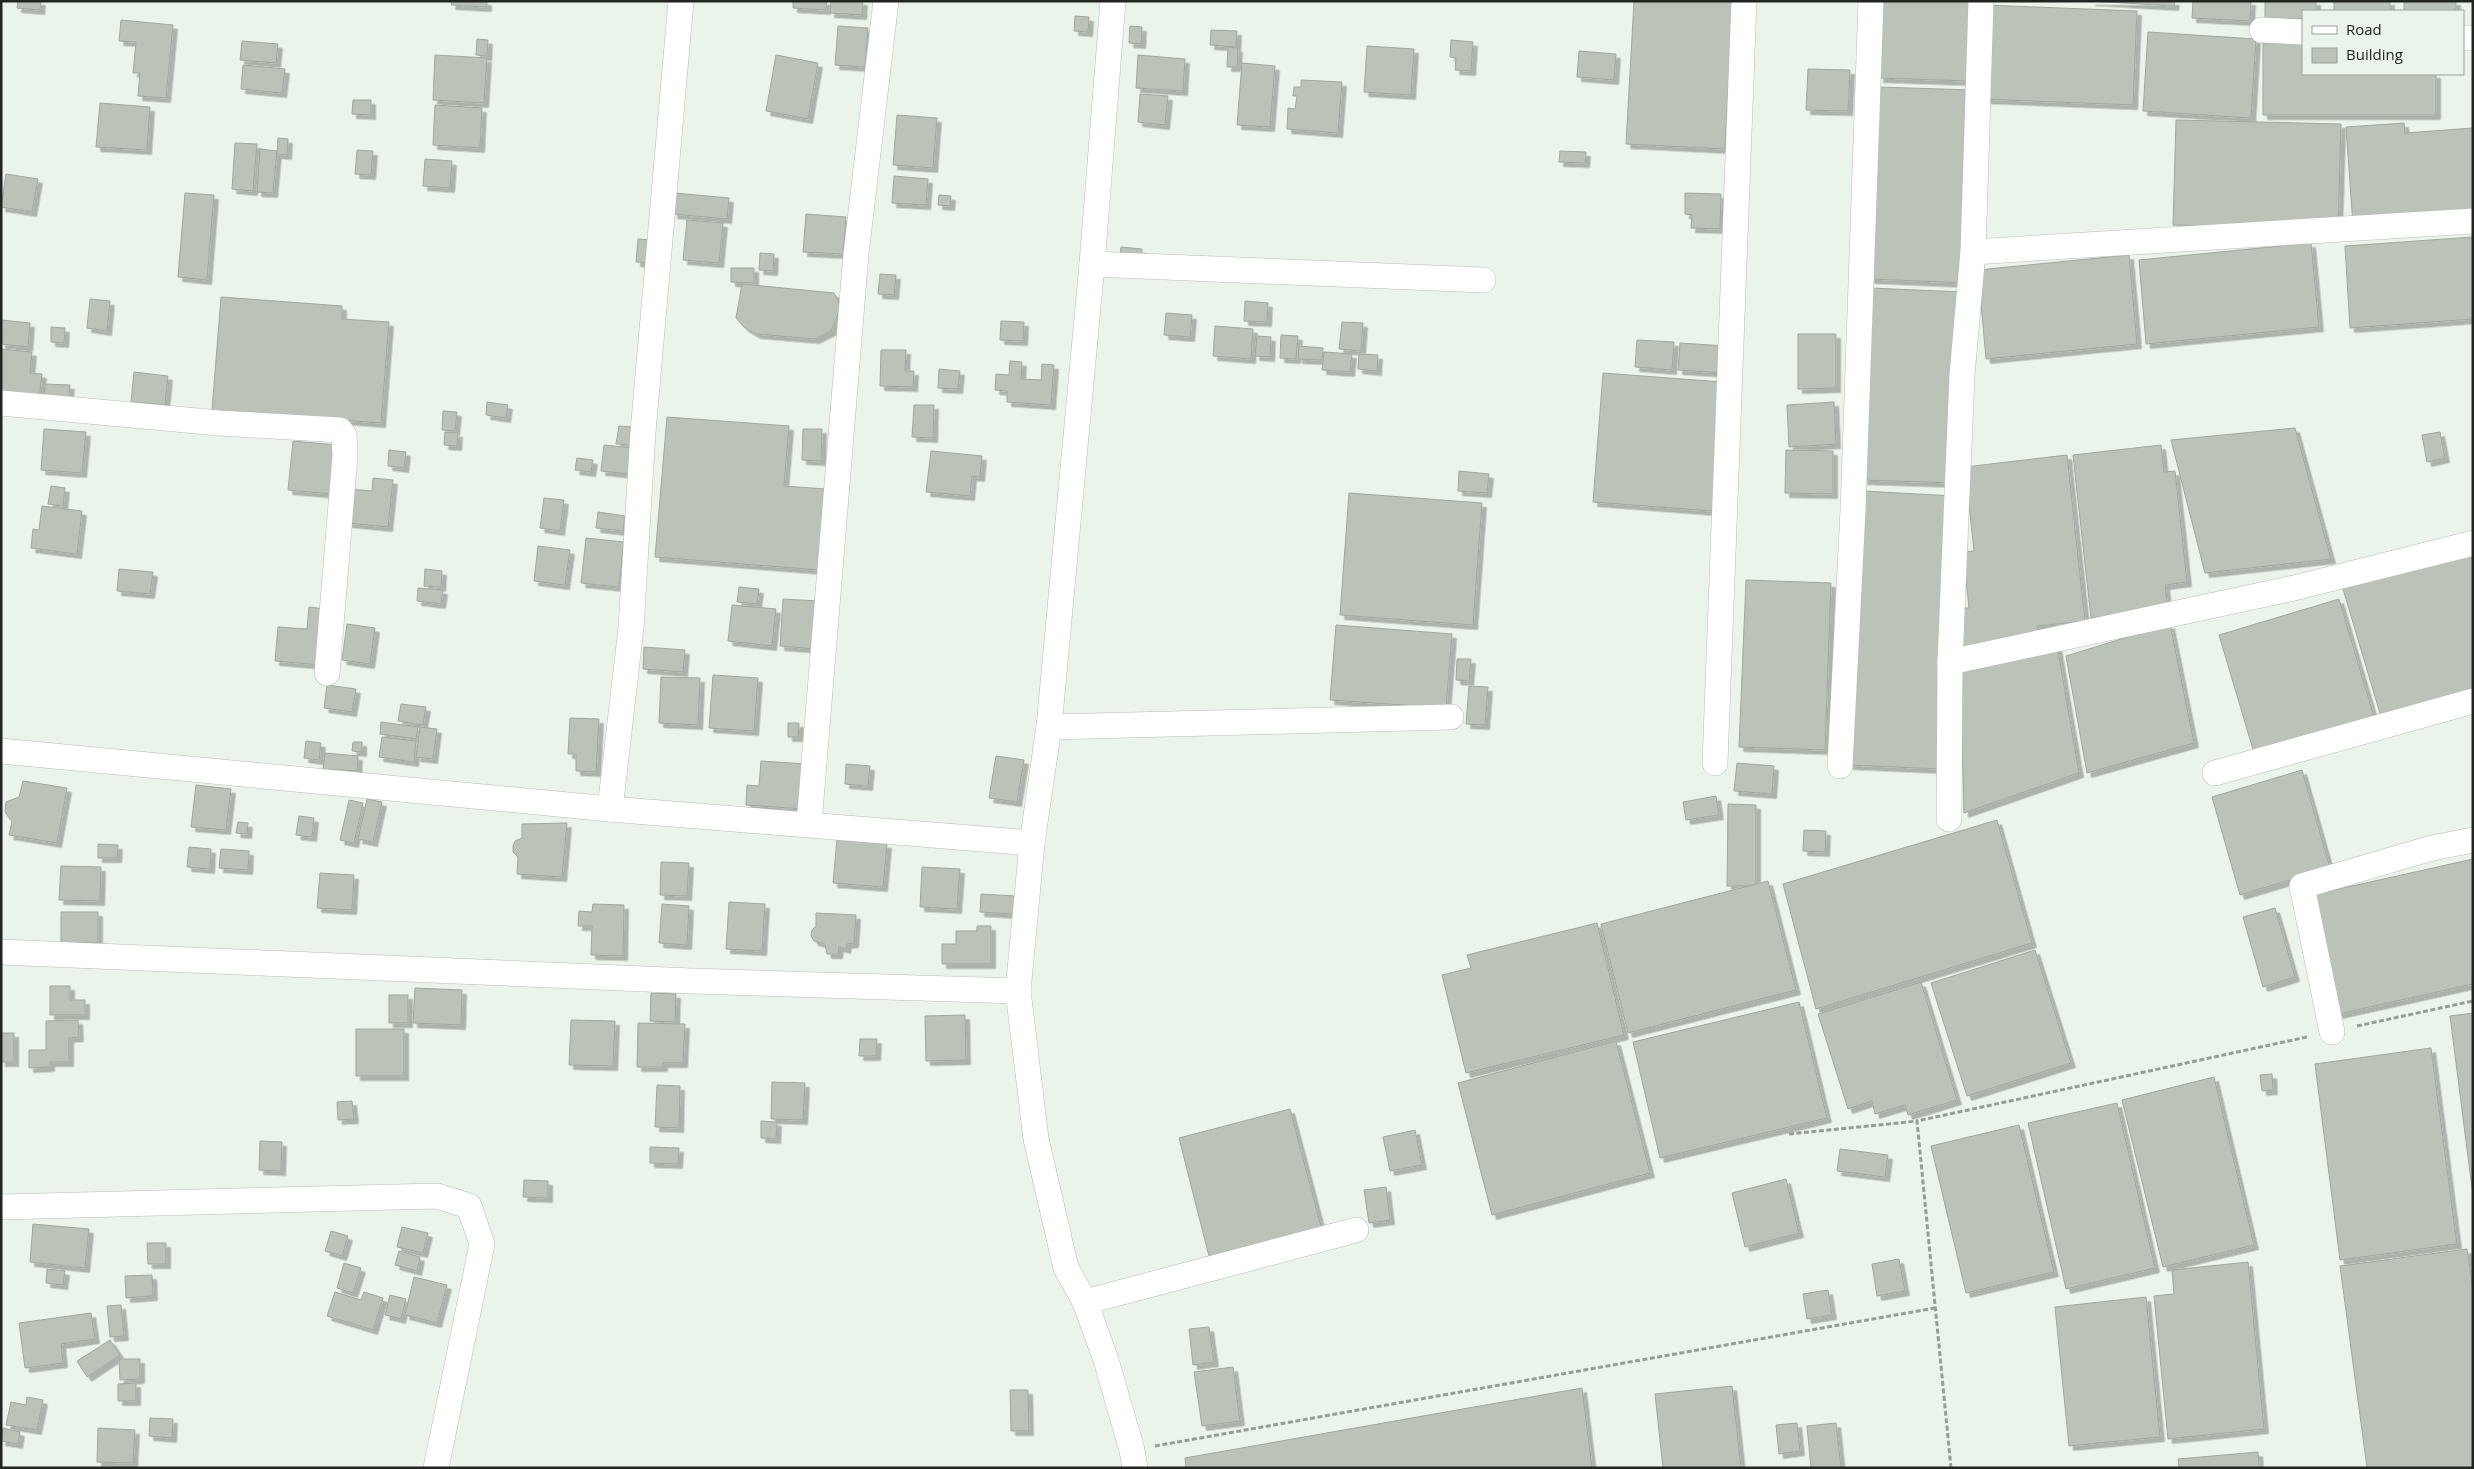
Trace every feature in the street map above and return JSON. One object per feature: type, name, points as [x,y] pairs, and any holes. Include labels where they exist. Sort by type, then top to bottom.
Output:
[{"type":"street","points":[[610,809],[631,628],[642,432],[682,1]]},
{"type":"street","points":[[809,824],[856,254],[886,1]]},
{"type":"street","points":[[1113,1],[1092,264],[1049,727],[1032,843],[1018,991],[1036,1139],[1066,1268],[1085,1302],[1106,1360],[1134,1459]]},
{"type":"street","points":[[1715,764],[1744,1]]},
{"type":"street","points":[[1840,766],[1853,510],[1871,1]]},
{"type":"street","points":[[1949,819],[1950,662],[1962,375],[1973,252],[1981,1]]},
{"type":"street","points":[[2262,30],[2302,32]]},
{"type":"street","points":[[1973,252],[2473,221]]},
{"type":"street","points":[[1092,264],[1483,280]]},
{"type":"street","points":[[1,403],[219,423],[340,430],[344,435],[345,456],[327,673]]},
{"type":"street","points":[[1950,662],[2294,588],[2473,543]]},
{"type":"street","points":[[2215,773],[2473,701]]},
{"type":"street","points":[[1049,727],[1451,717]]},
{"type":"street","points":[[1,751],[610,809],[1032,843]]},
{"type":"street","points":[[2332,1032],[2302,886],[2432,848],[2473,840]]},
{"type":"street","points":[[1,952],[682,981],[1018,991]]},
{"type":"street","points":[[1,1207],[437,1196],[469,1206],[482,1244],[436,1468]]},
{"type":"street","points":[[1085,1302],[1356,1230]]},
{"type":"path","points":[[1789,1134],[1917,1121],[2473,1001]]},
{"type":"path","points":[[1917,1121],[1951,1468]]},
{"type":"path","points":[[1134,1459],[1935,1308]]},
{"type":"building","points":[[18,1],[41,1],[40,10],[17,8]]},
{"type":"building","points":[[452,1],[487,1],[487,7],[451,5]]},
{"type":"building","points":[[793,1],[827,1],[826,10],[793,8]]},
{"type":"building","points":[[831,1],[863,1],[862,15],[830,13]]},
{"type":"building","points":[[1634,1],[1733,1],[1725,149],[1626,144]]},
{"type":"building","points":[[1882,1],[1971,1],[1968,81],[1879,78]]},
{"type":"building","points":[[2091,1],[2175,1],[2174,6]]},
{"type":"building","points":[[2193,1],[2251,1],[2250,21],[2192,18]]},
{"type":"building","points":[[2265,1],[2316,1],[2316,10],[2302,10],[2302,19],[2265,18]]},
{"type":"building","points":[[2334,1],[2390,1],[2390,10],[2334,10]]},
{"type":"building","points":[[2404,1],[2456,1],[2456,10],[2404,10]]},
{"type":"building","points":[[1985,5],[2137,11],[2133,105],[1981,99]]},
{"type":"building","points":[[1075,16],[1089,17],[1088,32],[1074,31]]},
{"type":"building","points":[[121,20],[173,25],[166,98],[138,96],[140,73],[133,73],[136,42],[119,41]]},
{"type":"building","points":[[838,26],[868,28],[865,67],[835,65]]},
{"type":"building","points":[[1130,26],[1142,27],[1141,44],[1129,43]]},
{"type":"building","points":[[1211,30],[1237,31],[1236,47],[1210,45]]},
{"type":"building","points":[[2148,32],[2256,39],[2251,118],[2143,111]]},
{"type":"building","points":[[477,39],[488,40],[487,56],[476,55]]},
{"type":"building","points":[[1451,40],[1473,42],[1471,71],[1455,70],[1456,58],[1450,57]]},
{"type":"building","points":[[242,41],[278,44],[276,63],[240,60]]},
{"type":"building","points":[[2263,43],[2302,43],[2302,75],[2436,75],[2436,115],[2263,115]]},
{"type":"building","points":[[1367,46],[1414,49],[1411,95],[1364,92]]},
{"type":"building","points":[[1228,47],[1238,48],[1237,67],[1227,67]]},
{"type":"building","points":[[1579,51],[1616,54],[1614,80],[1577,77]]},
{"type":"building","points":[[435,55],[487,58],[484,103],[433,100]]},
{"type":"building","points":[[776,55],[818,63],[808,119],[766,111]]},
{"type":"building","points":[[1138,55],[1185,59],[1183,91],[1136,88]]},
{"type":"building","points":[[1242,63],[1275,66],[1270,127],[1237,125]]},
{"type":"building","points":[[243,65],[285,69],[282,93],[241,89]]},
{"type":"building","points":[[1808,69],[1850,70],[1848,111],[1806,110]]},
{"type":"building","points":[[1301,80],[1342,82],[1338,133],[1287,129],[1288,108],[1295,109],[1297,96],[1293,96],[1294,87],[1301,87]]},
{"type":"building","points":[[1878,87],[1973,90],[1965,283],[1870,279]]},
{"type":"building","points":[[1140,94],[1168,96],[1165,125],[1138,122]]},
{"type":"building","points":[[353,100],[371,100],[371,115],[352,114]]},
{"type":"building","points":[[100,103],[150,107],[147,150],[96,147]]},
{"type":"building","points":[[435,105],[482,108],[480,148],[433,145]]},
{"type":"building","points":[[897,115],[937,118],[933,168],[893,165]]},
{"type":"building","points":[[2176,120],[2341,124],[2338,229],[2173,225]]},
{"type":"building","points":[[2404,123],[2405,133],[2473,128],[2473,216],[2353,225],[2346,127]]},
{"type":"building","points":[[278,138],[288,139],[287,155],[277,154]]},
{"type":"building","points":[[235,143],[257,144],[253,191],[232,189]]},
{"type":"building","points":[[260,149],[277,151],[273,193],[257,192]]},
{"type":"building","points":[[357,150],[373,151],[371,175],[355,174]]},
{"type":"building","points":[[1560,151],[1586,152],[1585,163],[1559,162]]},
{"type":"building","points":[[425,159],[452,161],[450,188],[423,186]]},
{"type":"building","points":[[6,174],[38,179],[32,212],[1,207]]},
{"type":"building","points":[[894,176],[928,179],[926,205],[892,203]]},
{"type":"building","points":[[185,193],[214,195],[207,280],[178,277]]},
{"type":"building","points":[[675,193],[729,198],[727,219],[673,214]]},
{"type":"building","points":[[1685,193],[1721,194],[1720,229],[1691,228],[1692,215],[1685,214]]},
{"type":"building","points":[[939,195],[951,196],[950,206],[938,205]]},
{"type":"building","points":[[806,214],[846,217],[843,254],[803,252]]},
{"type":"building","points":[[687,220],[723,223],[719,263],[683,260]]},
{"type":"building","points":[[2473,237],[2473,319],[2350,328],[2345,246]]},
{"type":"building","points":[[638,239],[653,240],[650,263],[636,262]]},
{"type":"building","points":[[2311,243],[2319,327],[2146,344],[2139,260]]},
{"type":"building","points":[[1121,247],[1142,249],[1141,263],[1119,262]]},
{"type":"building","points":[[760,253],[774,254],[773,271],[759,270]]},
{"type":"building","points":[[2129,255],[2137,344],[1986,359],[1978,270]]},
{"type":"building","points":[[731,268],[754,268],[754,283],[731,282]]},
{"type":"building","points":[[880,274],[896,275],[894,295],[878,294]]},
{"type":"building","points":[[742,284],[834,293],[841,307],[831,331],[815,339],[756,334],[744,327],[736,318]]},
{"type":"building","points":[[1871,288],[1962,292],[1954,483],[1863,480]]},
{"type":"building","points":[[221,297],[342,306],[342,319],[389,322],[381,423],[212,410]]},
{"type":"building","points":[[90,299],[110,301],[107,331],[87,328]]},
{"type":"building","points":[[1245,301],[1268,303],[1267,322],[1244,321]]},
{"type":"building","points":[[1166,313],[1192,315],[1190,337],[1164,335]]},
{"type":"building","points":[[1,320],[30,323],[28,347],[1,344]]},
{"type":"building","points":[[1001,321],[1024,322],[1023,341],[1000,340]]},
{"type":"building","points":[[1342,322],[1363,323],[1361,351],[1339,349]]},
{"type":"building","points":[[1215,326],[1253,329],[1251,359],[1213,356]]},
{"type":"building","points":[[51,327],[65,328],[64,343],[51,342]]},
{"type":"building","points":[[1798,334],[1836,334],[1836,388],[1798,389]]},
{"type":"building","points":[[1281,335],[1298,336],[1296,359],[1280,358]]},
{"type":"building","points":[[1257,336],[1271,337],[1270,357],[1255,356]]},
{"type":"building","points":[[1637,340],[1674,342],[1672,370],[1635,367]]},
{"type":"building","points":[[1680,343],[1726,346],[1724,373],[1678,370]]},
{"type":"building","points":[[1299,346],[1323,348],[1322,360],[1298,359]]},
{"type":"building","points":[[1,349],[32,352],[30,373],[42,374],[39,401],[1,397]]},
{"type":"building","points":[[881,350],[906,350],[905,371],[914,371],[913,387],[880,386]]},
{"type":"building","points":[[1324,352],[1352,354],[1350,372],[1322,370]]},
{"type":"building","points":[[1359,354],[1378,355],[1377,371],[1358,369]]},
{"type":"building","points":[[1010,361],[1022,362],[1021,379],[1041,380],[1042,364],[1054,365],[1051,405],[1007,402],[1007,391],[995,390],[996,374],[1009,375]]},
{"type":"building","points":[[939,369],[960,371],[958,389],[938,388]]},
{"type":"building","points":[[134,372],[168,376],[165,405],[131,402]]},
{"type":"building","points":[[1603,373],[1722,382],[1712,511],[1593,502]]},
{"type":"building","points":[[45,384],[70,385],[68,402],[44,400]]},
{"type":"building","points":[[487,402],[508,405],[506,418],[486,415]]},
{"type":"building","points":[[1834,402],[1836,444],[1789,447],[1787,405]]},
{"type":"building","points":[[914,405],[934,405],[933,438],[912,437]]},
{"type":"building","points":[[443,411],[457,412],[455,431],[442,430]]},
{"type":"building","points":[[667,417],[789,426],[784,486],[826,489],[819,570],[655,557]]},
{"type":"building","points":[[619,426],[634,427],[632,445],[616,444]]},
{"type":"building","points":[[2295,428],[2331,559],[2205,573],[2171,440]]},
{"type":"building","points":[[44,429],[86,432],[82,473],[41,470]]},
{"type":"building","points":[[803,429],[822,429],[821,461],[802,460]]},
{"type":"building","points":[[445,432],[458,433],[457,446],[444,445]]},
{"type":"building","points":[[2440,432],[2445,458],[2427,462],[2422,435]]},
{"type":"building","points":[[293,441],[337,445],[333,494],[288,490]]},
{"type":"building","points":[[604,445],[633,448],[630,474],[601,471]]},
{"type":"building","points":[[2161,445],[2164,472],[2175,471],[2187,582],[2165,585],[2168,610],[2091,618],[2073,455]]},
{"type":"building","points":[[389,450],[406,452],[404,468],[388,466]]},
{"type":"building","points":[[1786,450],[1833,451],[1833,494],[1785,493]]},
{"type":"building","points":[[931,451],[982,456],[980,477],[972,476],[970,496],[926,492]]},
{"type":"building","points":[[2067,455],[2085,621],[2037,626],[2039,641],[1964,649],[1959,608],[1969,608],[1963,552],[1974,551],[1965,467]]},
{"type":"building","points":[[577,458],[593,460],[591,472],[575,470]]},
{"type":"building","points":[[1459,471],[1489,474],[1487,493],[1458,491]]},
{"type":"building","points":[[373,478],[393,480],[388,527],[347,523],[351,489],[372,491]]},
{"type":"building","points":[[51,486],[65,488],[63,506],[48,504]]},
{"type":"building","points":[[1863,491],[1954,496],[1940,769],[1849,765]]},
{"type":"building","points":[[1349,493],[1482,503],[1473,625],[1340,615]]},
{"type":"building","points":[[544,498],[564,500],[560,531],[540,528]]},
{"type":"building","points":[[42,506],[82,511],[77,554],[31,548],[33,529],[39,530]]},
{"type":"building","points":[[598,512],[625,516],[623,531],[596,528]]},
{"type":"building","points":[[586,538],[624,542],[619,587],[581,583]]},
{"type":"building","points":[[538,546],[570,550],[565,585],[534,581]]},
{"type":"building","points":[[2473,550],[2473,693],[2382,720],[2343,589],[2425,562]]},
{"type":"building","points":[[119,569],[153,572],[150,594],[117,591]]},
{"type":"building","points":[[425,569],[442,571],[441,587],[424,586]]},
{"type":"building","points":[[1746,580],[1831,583],[1825,750],[1739,747]]},
{"type":"building","points":[[739,587],[759,589],[757,604],[737,602]]},
{"type":"building","points":[[418,588],[443,590],[441,604],[417,601]]},
{"type":"building","points":[[783,599],[818,601],[815,649],[780,646]]},
{"type":"building","points":[[2339,599],[2377,727],[2257,763],[2219,635]]},
{"type":"building","points":[[732,605],[776,609],[772,646],[728,641]]},
{"type":"building","points":[[309,607],[326,609],[322,665],[275,661],[278,627],[307,629]]},
{"type":"building","points":[[347,624],[375,628],[370,664],[342,660]]},
{"type":"building","points":[[2170,624],[2194,743],[2087,773],[2066,656]]},
{"type":"building","points":[[1336,625],[1452,634],[1446,708],[1330,700]]},
{"type":"building","points":[[2057,645],[2079,773],[1964,813],[1960,671]]},
{"type":"building","points":[[644,647],[685,650],[683,672],[643,669]]},
{"type":"building","points":[[1457,659],[1471,659],[1469,681],[1456,680]]},
{"type":"building","points":[[713,675],[758,678],[754,731],[709,728]]},
{"type":"building","points":[[661,677],[700,678],[698,725],[659,723]]},
{"type":"building","points":[[327,685],[356,689],[352,712],[324,708]]},
{"type":"building","points":[[1469,686],[1488,687],[1485,725],[1466,724]]},
{"type":"building","points":[[401,704],[426,707],[423,725],[398,721]]},
{"type":"building","points":[[570,718],[599,719],[596,772],[576,771],[576,754],[568,754]]},
{"type":"building","points":[[381,722],[418,727],[416,739],[380,734]]},
{"type":"building","points":[[788,723],[799,723],[798,737],[788,737]]},
{"type":"building","points":[[420,727],[437,729],[433,759],[416,757]]},
{"type":"building","points":[[382,737],[416,741],[414,762],[379,757]]},
{"type":"building","points":[[306,741],[321,743],[319,760],[304,758]]},
{"type":"building","points":[[353,742],[362,742],[362,752],[352,751]]},
{"type":"building","points":[[325,753],[358,756],[357,771],[323,769]]},
{"type":"building","points":[[996,756],[1024,760],[1017,802],[989,798]]},
{"type":"building","points":[[761,761],[807,764],[804,809],[746,805],[747,785],[759,786]]},
{"type":"building","points":[[1737,763],[1774,766],[1772,794],[1734,791]]},
{"type":"building","points":[[846,764],[870,766],[868,786],[845,784]]},
{"type":"building","points":[[2302,770],[2330,868],[2240,895],[2212,797]]},
{"type":"building","points":[[23,781],[67,788],[57,843],[9,835],[12,822],[5,812],[6,802],[19,797]]},
{"type":"building","points":[[196,785],[231,789],[226,830],[191,827]]},
{"type":"building","points":[[1716,796],[1719,815],[1686,820],[1683,802]]},
{"type":"building","points":[[367,799],[382,802],[373,842],[358,839]]},
{"type":"building","points":[[349,800],[363,803],[354,843],[340,840]]},
{"type":"building","points":[[1728,804],[1756,805],[1756,886],[1727,886]]},
{"type":"building","points":[[299,816],[314,818],[312,837],[296,835]]},
{"type":"building","points":[[1997,820],[2032,943],[1816,1009],[1783,884]]},
{"type":"building","points":[[238,822],[248,823],[247,834],[236,833]]},
{"type":"building","points":[[567,823],[562,877],[517,874],[518,857],[513,852],[513,846],[515,841],[522,838],[522,824]]},
{"type":"building","points":[[1804,830],[1826,831],[1825,852],[1803,851]]},
{"type":"building","points":[[837,839],[887,844],[883,887],[833,883]]},
{"type":"building","points":[[98,844],[118,845],[117,858],[98,858]]},
{"type":"building","points":[[189,847],[211,849],[210,869],[187,867]]},
{"type":"building","points":[[221,849],[249,851],[248,870],[219,868]]},
{"type":"building","points":[[2473,859],[2473,984],[2338,1014],[2312,895]]},
{"type":"building","points":[[661,862],[689,863],[687,896],[660,895]]},
{"type":"building","points":[[61,866],[101,867],[100,901],[59,900]]},
{"type":"building","points":[[922,867],[960,869],[957,909],[920,907]]},
{"type":"building","points":[[320,873],[354,875],[352,910],[317,908]]},
{"type":"building","points":[[1768,881],[1796,990],[1628,1033],[1601,924]]},
{"type":"building","points":[[981,894],[1015,896],[1014,914],[980,912]]},
{"type":"building","points":[[729,902],[765,904],[762,951],[726,949]]},
{"type":"building","points":[[593,904],[624,905],[623,956],[591,955],[592,926],[578,926],[579,911],[592,912]]},
{"type":"building","points":[[662,904],[689,906],[687,945],[659,943]]},
{"type":"building","points":[[2275,908],[2295,977],[2263,987],[2243,917]]},
{"type":"building","points":[[61,912],[98,912],[98,942],[61,943]]},
{"type":"building","points":[[816,913],[856,915],[854,943],[847,944],[846,949],[839,947],[838,954],[827,954],[825,944],[814,941],[811,936],[812,930],[816,926]]},
{"type":"building","points":[[1597,923],[1624,1035],[1466,1073],[1442,975],[1471,968],[1467,955]]},
{"type":"building","points":[[977,926],[991,926],[991,964],[942,964],[942,944],[956,944],[956,931],[977,931]]},
{"type":"building","points":[[2035,950],[2071,1063],[1967,1096],[1931,983]]},
{"type":"building","points":[[1921,982],[1957,1100],[1908,1115],[1905,1105],[1875,1114],[1872,1101],[1848,1109],[1818,1014]]},
{"type":"building","points":[[50,986],[70,986],[70,1000],[85,1000],[85,1015],[50,1015]]},
{"type":"building","points":[[415,988],[462,990],[461,1025],[413,1023]]},
{"type":"building","points":[[651,993],[676,994],[675,1022],[650,1021]]},
{"type":"building","points":[[389,995],[408,995],[408,1023],[389,1023]]},
{"type":"building","points":[[1799,1002],[1827,1118],[1660,1158],[1633,1042]]},
{"type":"building","points":[[2473,1013],[2473,1196],[2450,1016]]},
{"type":"building","points":[[965,1015],[966,1060],[926,1061],[925,1016]]},
{"type":"building","points":[[78,1020],[79,1037],[69,1038],[69,1062],[50,1062],[50,1067],[29,1068],[29,1050],[46,1050],[46,1021]]},
{"type":"building","points":[[571,1020],[615,1021],[613,1066],[569,1065]]},
{"type":"building","points":[[638,1023],[685,1024],[683,1063],[663,1063],[663,1067],[637,1067]]},
{"type":"building","points":[[356,1029],[404,1029],[404,1076],[356,1076]]},
{"type":"building","points":[[1,1033],[14,1033],[14,1062],[1,1062]]},
{"type":"building","points":[[860,1039],[877,1039],[876,1056],[859,1056]]},
{"type":"building","points":[[1616,1041],[1650,1173],[1492,1215],[1458,1083]]},
{"type":"building","points":[[2431,1048],[2457,1244],[2340,1260],[2315,1064]]},
{"type":"building","points":[[2272,1074],[2273,1090],[2262,1091],[2260,1075]]},
{"type":"building","points":[[2214,1077],[2254,1245],[2163,1267],[2122,1100]]},
{"type":"building","points":[[772,1082],[805,1083],[803,1120],[771,1119]]},
{"type":"building","points":[[657,1085],[680,1086],[679,1128],[655,1127]]},
{"type":"building","points":[[352,1101],[354,1119],[338,1120],[337,1102]]},
{"type":"building","points":[[2117,1103],[2155,1268],[2066,1289],[2028,1123]]},
{"type":"building","points":[[1290,1109],[1322,1230],[1210,1260],[1179,1138]]},
{"type":"building","points":[[761,1121],[777,1122],[776,1139],[761,1138]]},
{"type":"building","points":[[2019,1125],[2054,1272],[1966,1293],[1931,1146]]},
{"type":"building","points":[[1415,1130],[1422,1165],[1390,1171],[1383,1137]]},
{"type":"building","points":[[260,1141],[282,1142],[281,1171],[259,1170]]},
{"type":"building","points":[[650,1147],[679,1148],[678,1164],[650,1163]]},
{"type":"building","points":[[1840,1149],[1888,1155],[1885,1177],[1837,1171]]},
{"type":"building","points":[[1786,1179],[1799,1233],[1745,1247],[1732,1193]]},
{"type":"building","points":[[524,1180],[548,1181],[548,1198],[523,1197]]},
{"type":"building","points":[[1386,1187],[1390,1220],[1369,1223],[1364,1190]]},
{"type":"building","points":[[33,1224],[89,1229],[85,1268],[30,1262]]},
{"type":"building","points":[[402,1227],[428,1233],[423,1253],[397,1247]]},
{"type":"building","points":[[331,1231],[348,1236],[342,1256],[325,1251]]},
{"type":"building","points":[[147,1243],[166,1243],[166,1264],[148,1264]]},
{"type":"building","points":[[2467,1249],[2473,1291],[2473,1468],[2367,1468],[2340,1266]]},
{"type":"building","points":[[399,1251],[420,1257],[417,1271],[395,1265]]},
{"type":"building","points":[[1899,1259],[1905,1291],[1877,1296],[1872,1264]]},
{"type":"building","points":[[2248,1262],[2264,1429],[2168,1439],[2154,1296],[2174,1294],[2172,1270]]},
{"type":"building","points":[[344,1263],[361,1268],[353,1293],[337,1288]]},
{"type":"building","points":[[47,1269],[65,1271],[63,1285],[46,1283]]},
{"type":"building","points":[[152,1275],[153,1296],[126,1298],[125,1276]]},
{"type":"building","points":[[414,1277],[447,1285],[437,1323],[405,1315]]},
{"type":"building","points":[[1828,1290],[1832,1315],[1807,1319],[1803,1294]]},
{"type":"building","points":[[335,1292],[361,1300],[364,1292],[383,1298],[373,1330],[327,1316]]},
{"type":"building","points":[[390,1295],[406,1299],[401,1319],[385,1315]]},
{"type":"building","points":[[2146,1297],[2160,1437],[2069,1446],[2055,1307]]},
{"type":"building","points":[[121,1305],[124,1336],[110,1337],[107,1306]]},
{"type":"building","points":[[91,1313],[95,1339],[61,1344],[63,1363],[25,1368],[19,1323]]},
{"type":"building","points":[[1209,1327],[1214,1362],[1193,1365],[1189,1329]]},
{"type":"building","points":[[110,1340],[120,1355],[87,1377],[77,1361]]},
{"type":"building","points":[[119,1359],[140,1359],[140,1379],[120,1380]]},
{"type":"building","points":[[1233,1367],[1240,1421],[1202,1426],[1194,1372]]},
{"type":"building","points":[[136,1383],[136,1401],[118,1401],[118,1384]]},
{"type":"building","points":[[1732,1386],[1741,1468],[1663,1468],[1655,1394]]},
{"type":"building","points":[[1582,1388],[1592,1468],[1186,1468],[1185,1458]]},
{"type":"building","points":[[1010,1390],[1028,1390],[1029,1431],[1011,1431]]},
{"type":"building","points":[[27,1397],[43,1400],[37,1430],[6,1425],[11,1402],[26,1405]]},
{"type":"building","points":[[150,1418],[173,1419],[172,1438],[149,1436]]},
{"type":"building","points":[[1797,1423],[1800,1451],[1779,1454],[1776,1425]]},
{"type":"building","points":[[1836,1423],[1841,1468],[1811,1468],[1807,1426]]},
{"type":"building","points":[[3,1428],[20,1432],[18,1444],[1,1441]]},
{"type":"building","points":[[98,1428],[135,1430],[133,1463],[97,1462]]},
{"type":"building","points":[[2258,1452],[2259,1468],[2179,1468],[2178,1459]]}]
